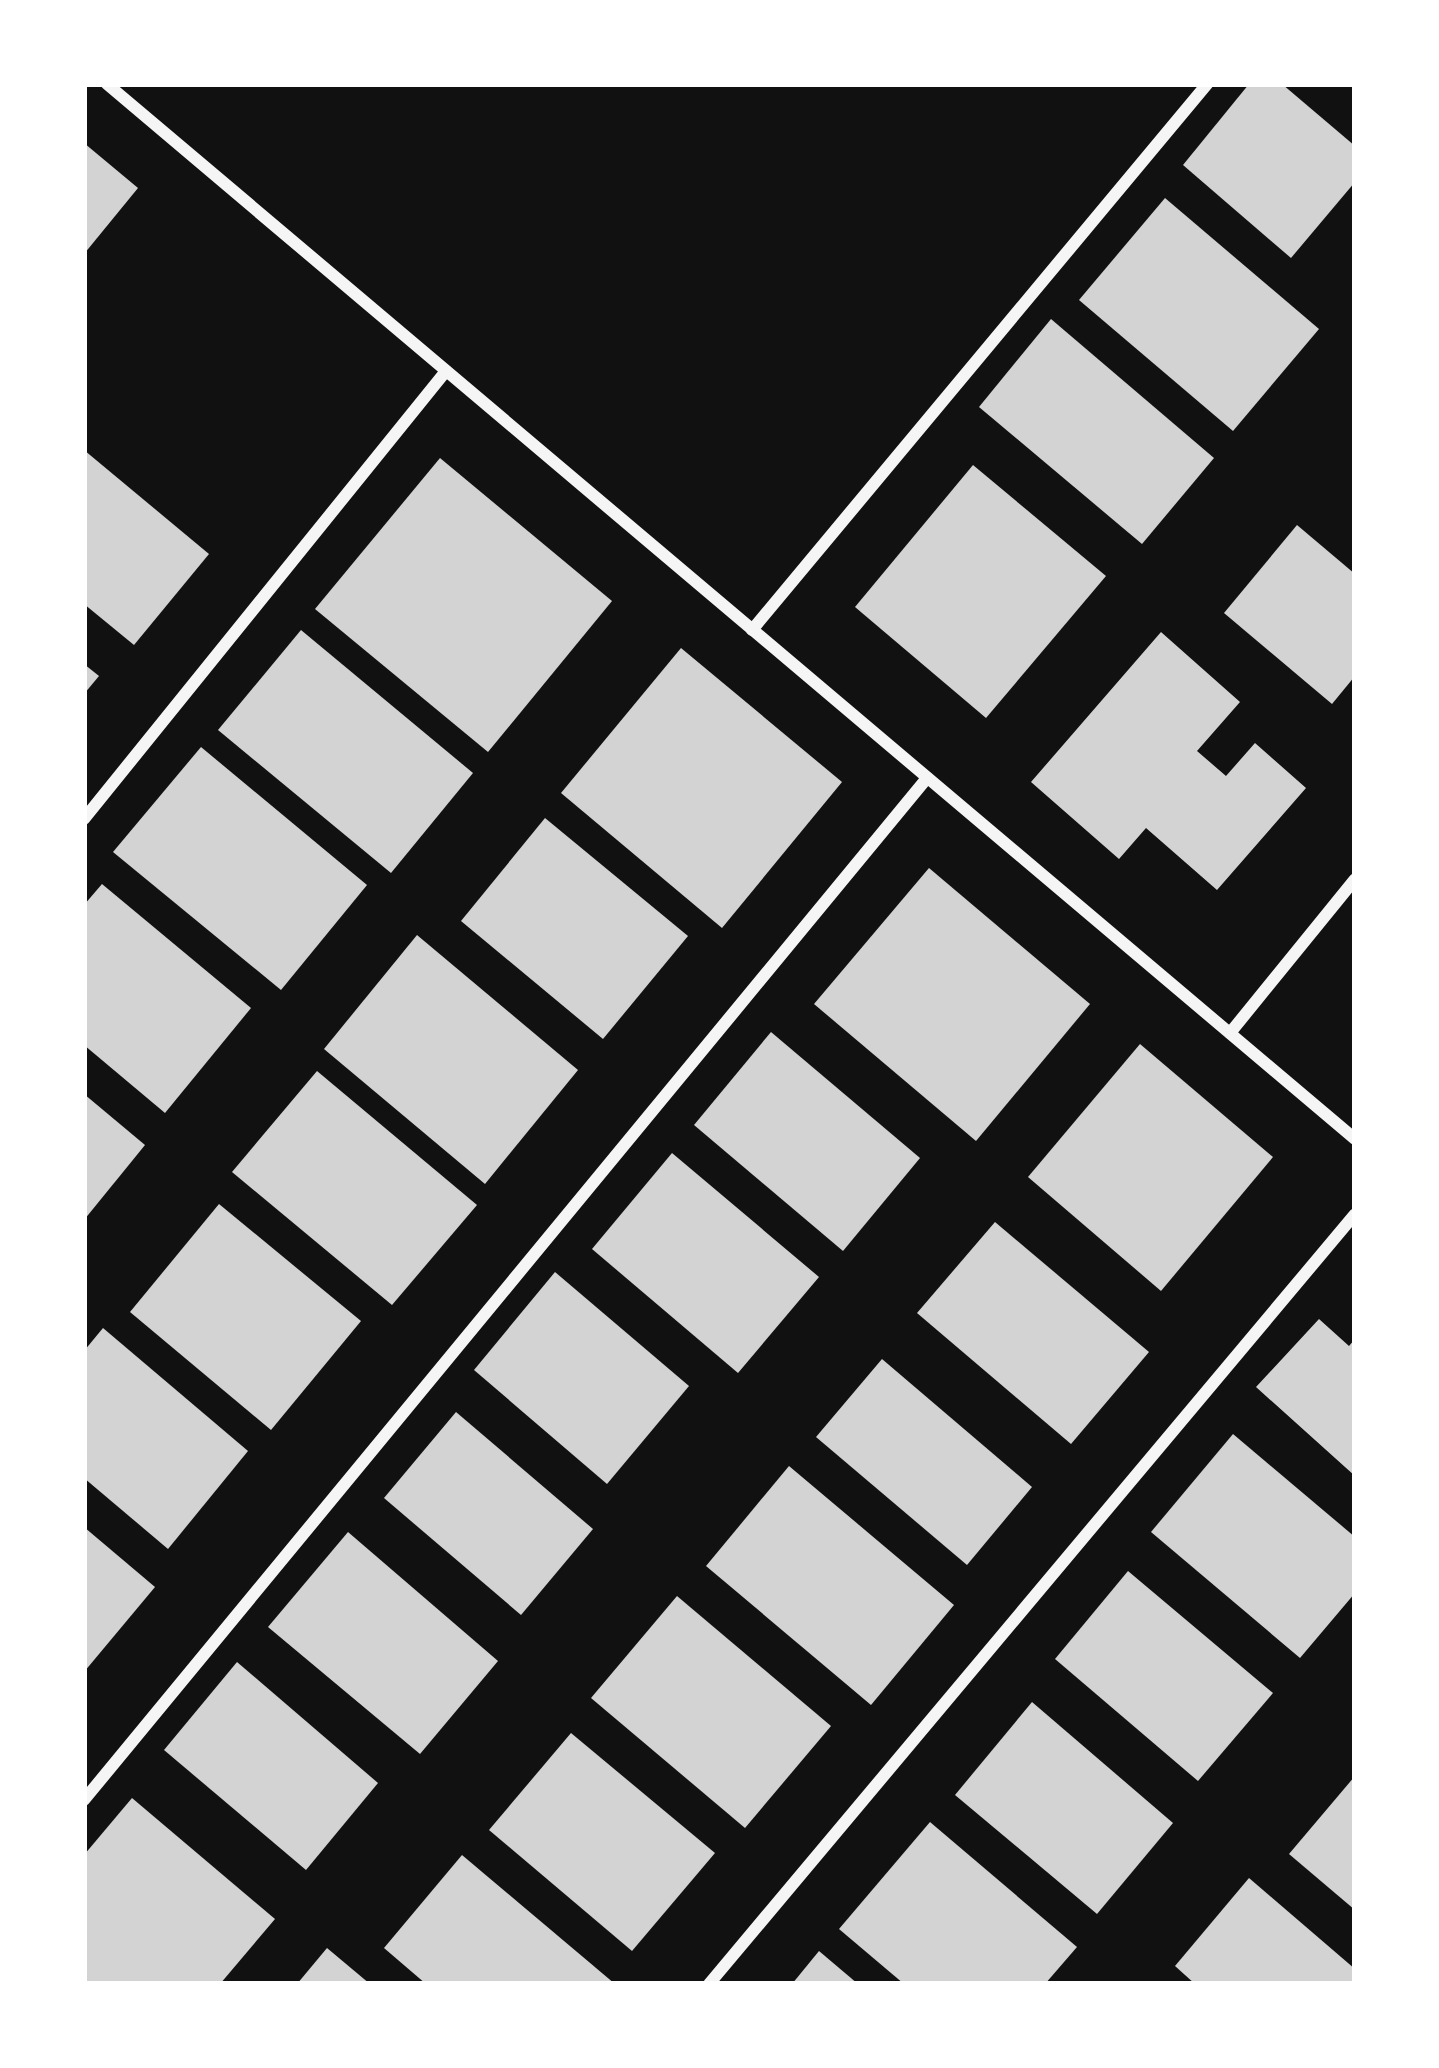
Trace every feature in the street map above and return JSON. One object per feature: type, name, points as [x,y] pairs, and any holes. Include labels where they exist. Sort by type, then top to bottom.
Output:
[{"type":"street","points":[[107,84],[1355,1139]]},
{"type":"street","points":[[752,630],[1208,84]]},
{"type":"street","points":[[84,819],[446,371]]},
{"type":"street","points":[[84,1800],[927,778]]},
{"type":"street","points":[[1230,1033],[1355,879]]},
{"type":"street","points":[[709,1984],[1355,1214]]},
{"type":"building","points":[[1249,84],[1282,84],[1355,146],[1355,182],[1291,258],[1183,165]]},
{"type":"building","points":[[84,143],[138,188],[84,254]]},
{"type":"building","points":[[1165,198],[1319,329],[1233,431],[1079,300]]},
{"type":"building","points":[[1051,319],[1214,458],[1142,544],[979,407]]},
{"type":"building","points":[[84,450],[209,554],[134,645],[84,604]]},
{"type":"building","points":[[440,458],[612,601],[488,752],[315,609]]},
{"type":"building","points":[[973,465],[1106,576],[986,718],[855,607]]},
{"type":"building","points":[[1297,525],[1355,574],[1355,676],[1332,704],[1224,613]]},
{"type":"building","points":[[301,630],[473,773],[391,873],[218,730]]},
{"type":"building","points":[[1161,632],[1240,702],[1197,751],[1226,776],[1255,743],[1306,788],[1217,890],[1146,828],[1119,859],[1031,782]]},
{"type":"building","points":[[681,648],[842,782],[722,928],[561,793]]},
{"type":"building","points":[[84,664],[99,676],[84,694]]},
{"type":"building","points":[[201,747],[367,885],[281,990],[113,852]]},
{"type":"building","points":[[545,818],[688,936],[603,1039],[461,921]]},
{"type":"building","points":[[929,868],[1090,1004],[976,1141],[814,1004]]},
{"type":"building","points":[[102,884],[251,1008],[165,1113],[84,1045],[84,905]]},
{"type":"building","points":[[417,935],[578,1070],[485,1184],[324,1049]]},
{"type":"building","points":[[771,1032],[920,1158],[843,1251],[694,1125]]},
{"type":"building","points":[[1140,1044],[1273,1157],[1161,1291],[1028,1177]]},
{"type":"building","points":[[317,1071],[477,1205],[392,1305],[232,1172]]},
{"type":"building","points":[[84,1094],[145,1145],[84,1220]]},
{"type":"building","points":[[672,1153],[819,1277],[738,1373],[592,1249]]},
{"type":"building","points":[[219,1204],[361,1321],[271,1430],[130,1312]]},
{"type":"building","points":[[995,1222],[1149,1352],[1071,1444],[917,1313]]},
{"type":"building","points":[[555,1272],[689,1386],[607,1484],[474,1370]]},
{"type":"building","points":[[1319,1319],[1349,1346],[1355,1339],[1355,1476],[1256,1387]]},
{"type":"building","points":[[103,1328],[248,1451],[168,1549],[84,1478],[84,1351]]},
{"type":"building","points":[[882,1359],[1032,1487],[967,1565],[816,1437]]},
{"type":"building","points":[[456,1412],[593,1529],[521,1615],[384,1498]]},
{"type":"building","points":[[1233,1434],[1355,1537],[1355,1593],[1300,1658],[1151,1532]]},
{"type":"building","points":[[789,1466],[954,1605],[871,1705],[706,1566]]},
{"type":"building","points":[[84,1527],[155,1587],[84,1672]]},
{"type":"building","points":[[348,1532],[498,1661],[420,1754],[268,1627]]},
{"type":"building","points":[[1128,1571],[1273,1693],[1198,1781],[1055,1659]]},
{"type":"building","points":[[677,1596],[831,1726],[745,1828],[591,1698]]},
{"type":"building","points":[[237,1662],[378,1783],[306,1870],[164,1750]]},
{"type":"building","points":[[1032,1702],[1173,1823],[1097,1914],[955,1795]]},
{"type":"building","points":[[571,1733],[715,1853],[632,1951],[489,1830]]},
{"type":"building","points":[[1355,1776],[1355,1910],[1289,1854]]},
{"type":"building","points":[[132,1798],[275,1919],[220,1984],[84,1984],[84,1855]]},
{"type":"building","points":[[930,1822],[1077,1947],[1045,1984],[904,1984],[839,1929]]},
{"type":"building","points":[[462,1855],[615,1984],[426,1984],[384,1948]]},
{"type":"building","points":[[1249,1878],[1355,1969],[1355,1984],[1195,1984],[1175,1966]]},
{"type":"building","points":[[327,1948],[370,1984],[297,1984]]},
{"type":"building","points":[[819,1951],[858,1984],[792,1984]]}]
